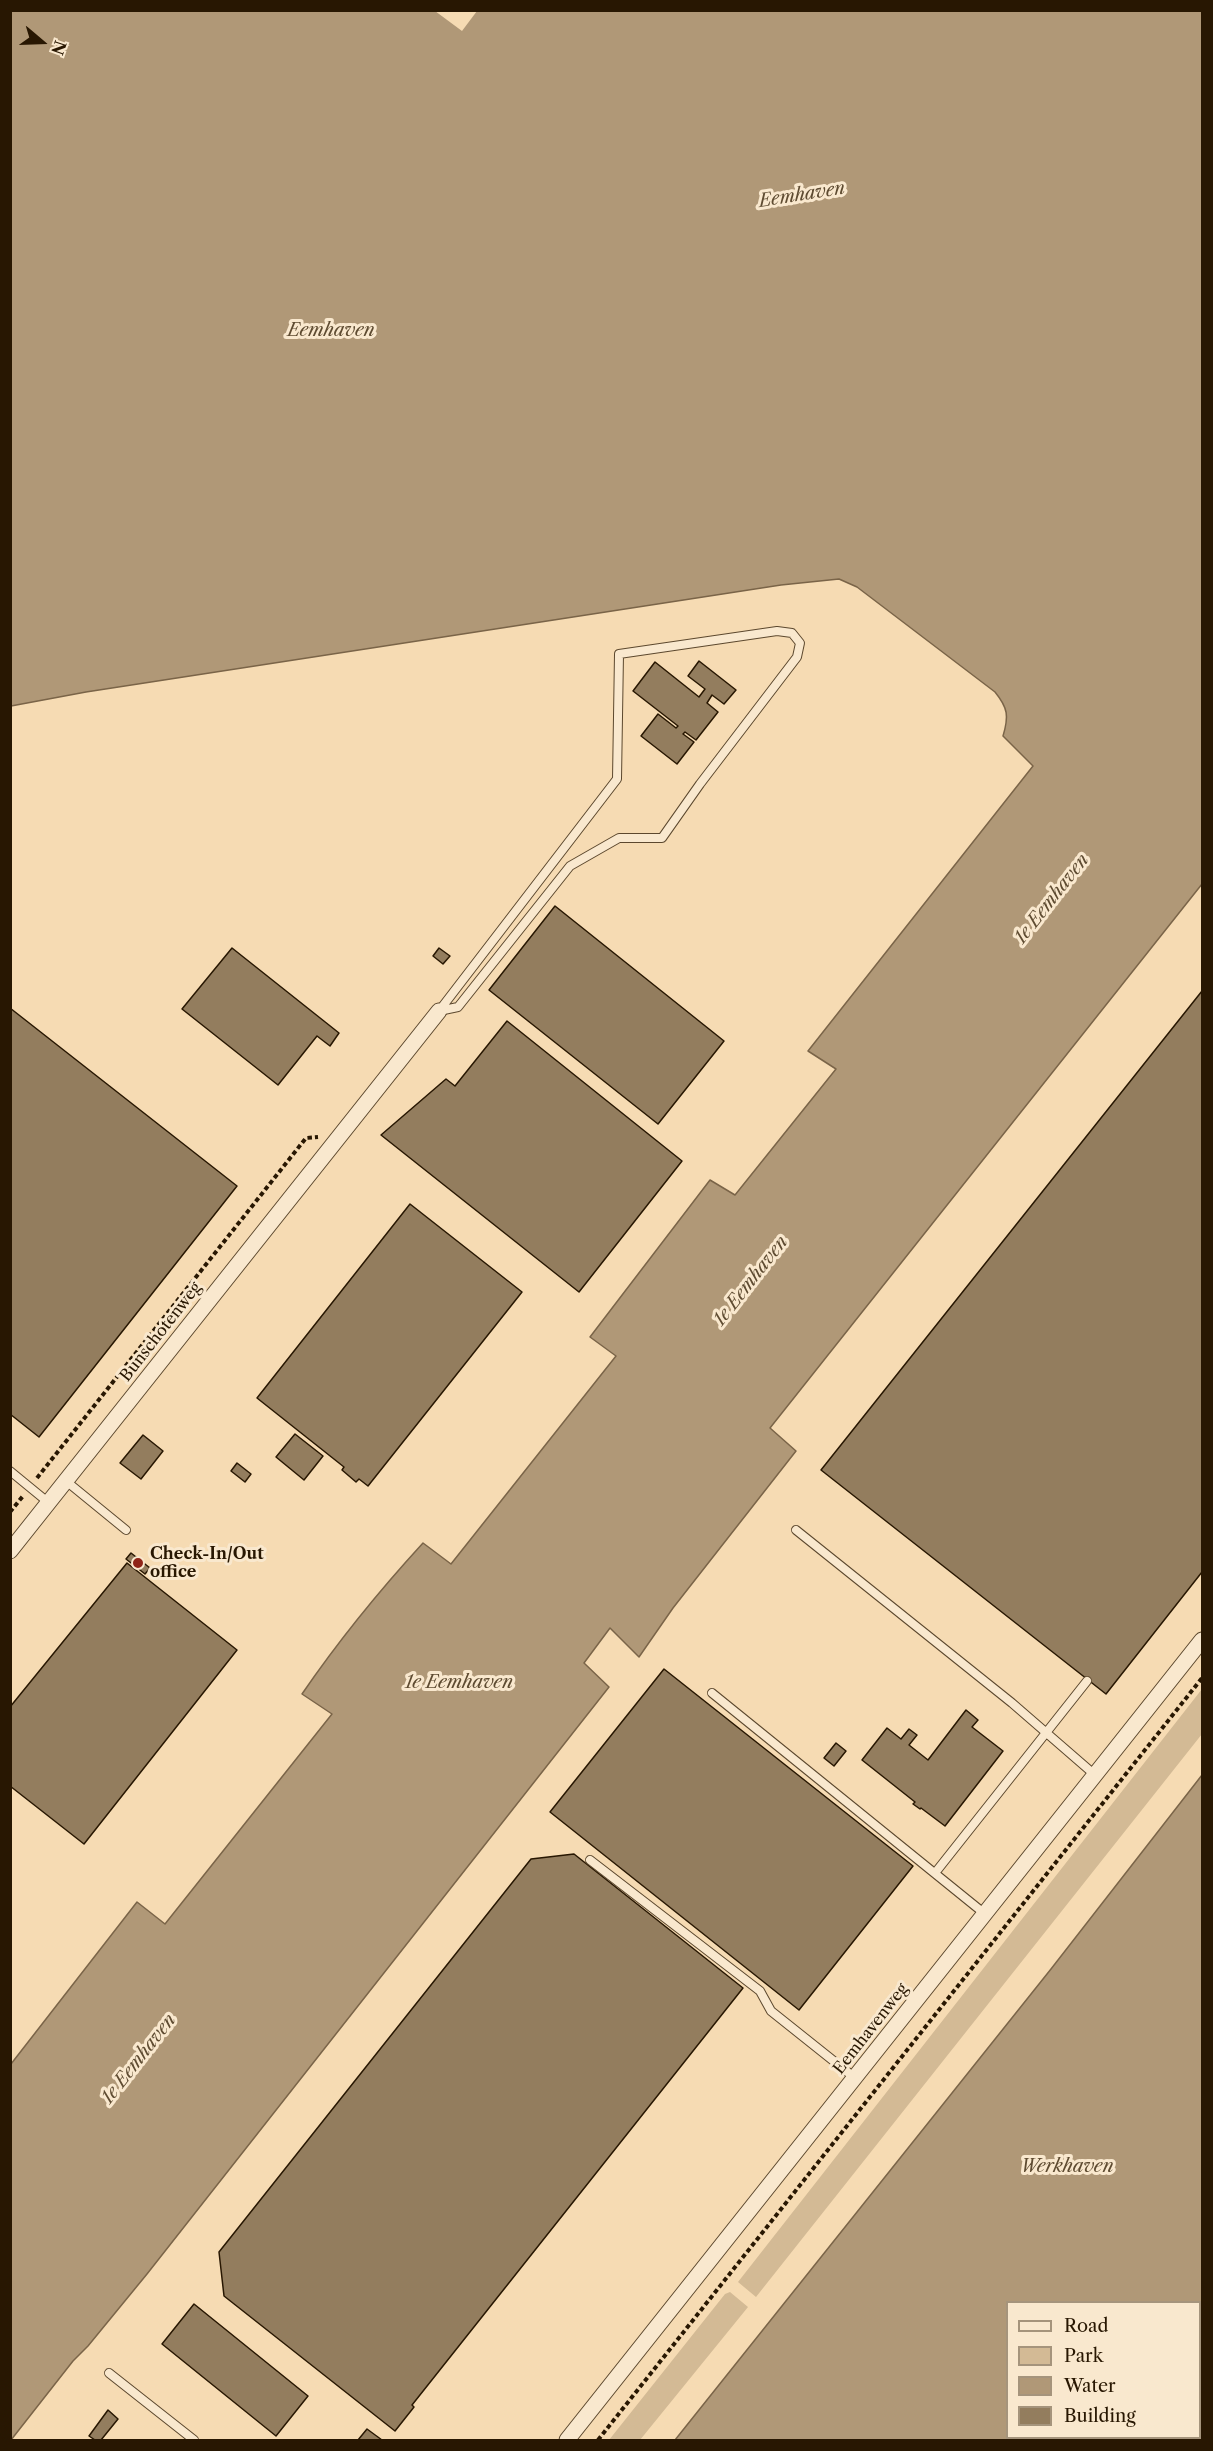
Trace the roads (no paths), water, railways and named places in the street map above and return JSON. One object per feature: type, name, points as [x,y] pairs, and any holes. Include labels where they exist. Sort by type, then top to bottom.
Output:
[{"type":"street","name":"Bunschotenweg","points":[[10,1551],[439,1011]]},
{"type":"street","name":"Eemhavenweg","points":[[567,2440],[1203,1640]]},
{"type":"lane","points":[[777,630],[792,633],[800,643],[797,657],[700,784],[662,838],[619,838],[570,866],[458,1006],[439,1011],[617,779],[619,654],[777,630]]},
{"type":"lane","points":[[10,1471],[49,1503]]},
{"type":"lane","points":[[66,1481],[126,1530]]},
{"type":"lane","points":[[796,1530],[1046,1732],[1095,1775]]},
{"type":"lane","points":[[935,1873],[1087,1681]]},
{"type":"lane","points":[[712,1692],[985,1914]]},
{"type":"lane","points":[[590,1860],[760,1991],[771,2011],[855,2078]]},
{"type":"lane","points":[[109,2373],[194,2440]]},
{"type":"water","name":"Eemhaven","points":[[11,11],[1202,11],[1202,884],[770,1428],[796,1451],[673,1608],[639,1657],[610,1628],[584,1663],[609,1687],[147,2274],[73,2361],[11,2440],[11,2064],[137,1902],[165,1924],[332,1714],[302,1694],[345,1635],[391,1579],[423,1543],[451,1564],[616,1356],[590,1337],[710,1180],[735,1195],[836,1069],[808,1051],[1033,766],[1003,736],[1006,713],[1003,703],[995,692],[857,587],[839,579],[781,585],[86,692],[11,706]]},
{"type":"water","name":"Werkhaven","points":[[1202,1775],[1202,2440],[675,2440],[1051,1969]]},
{"type":"place","name":"Check-In/Out office","points":[[138,1563]]},
{"type":"water label","name":"1e Eemhaven","points":[[1052,899]]},
{"type":"water label","name":"1e Eemhaven","points":[[751,1281]]},
{"type":"water label","name":"1e Eemhaven","points":[[459,1683]]},
{"type":"water label","name":"1e Eemhaven","points":[[139,2059]]}]
